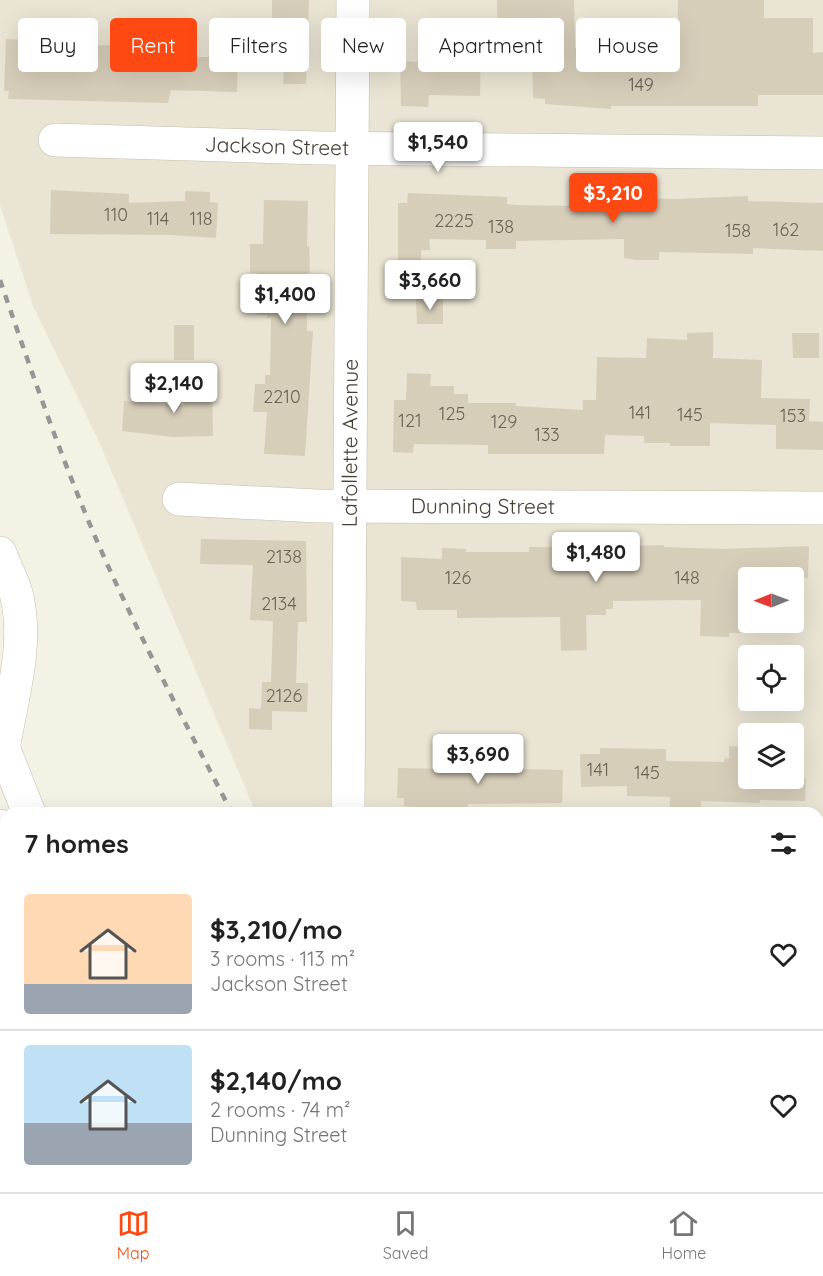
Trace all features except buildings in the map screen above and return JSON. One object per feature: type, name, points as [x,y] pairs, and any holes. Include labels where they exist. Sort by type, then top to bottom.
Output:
[{"type":"street","name":"Lafollette Avenue","points":[[348,807],[352,506],[353,0]]},
{"type":"street","name":"Jackson Street","points":[[55,140],[354,147],[823,153]]},
{"type":"street","name":"Dunning Street","points":[[179,500],[352,506],[823,508]]},
{"type":"street","points":[[0,555],[0,563]]},
{"type":"street","points":[[0,555],[17,595],[21,623],[20,654],[2,750],[26,807]]},
{"type":"shaded area","points":[[0,0],[823,0],[823,807],[253,807],[97,437],[33,306],[0,205]]},
{"type":"railway","points":[[0,280],[36,385],[89,523],[150,654],[229,807]]}]
